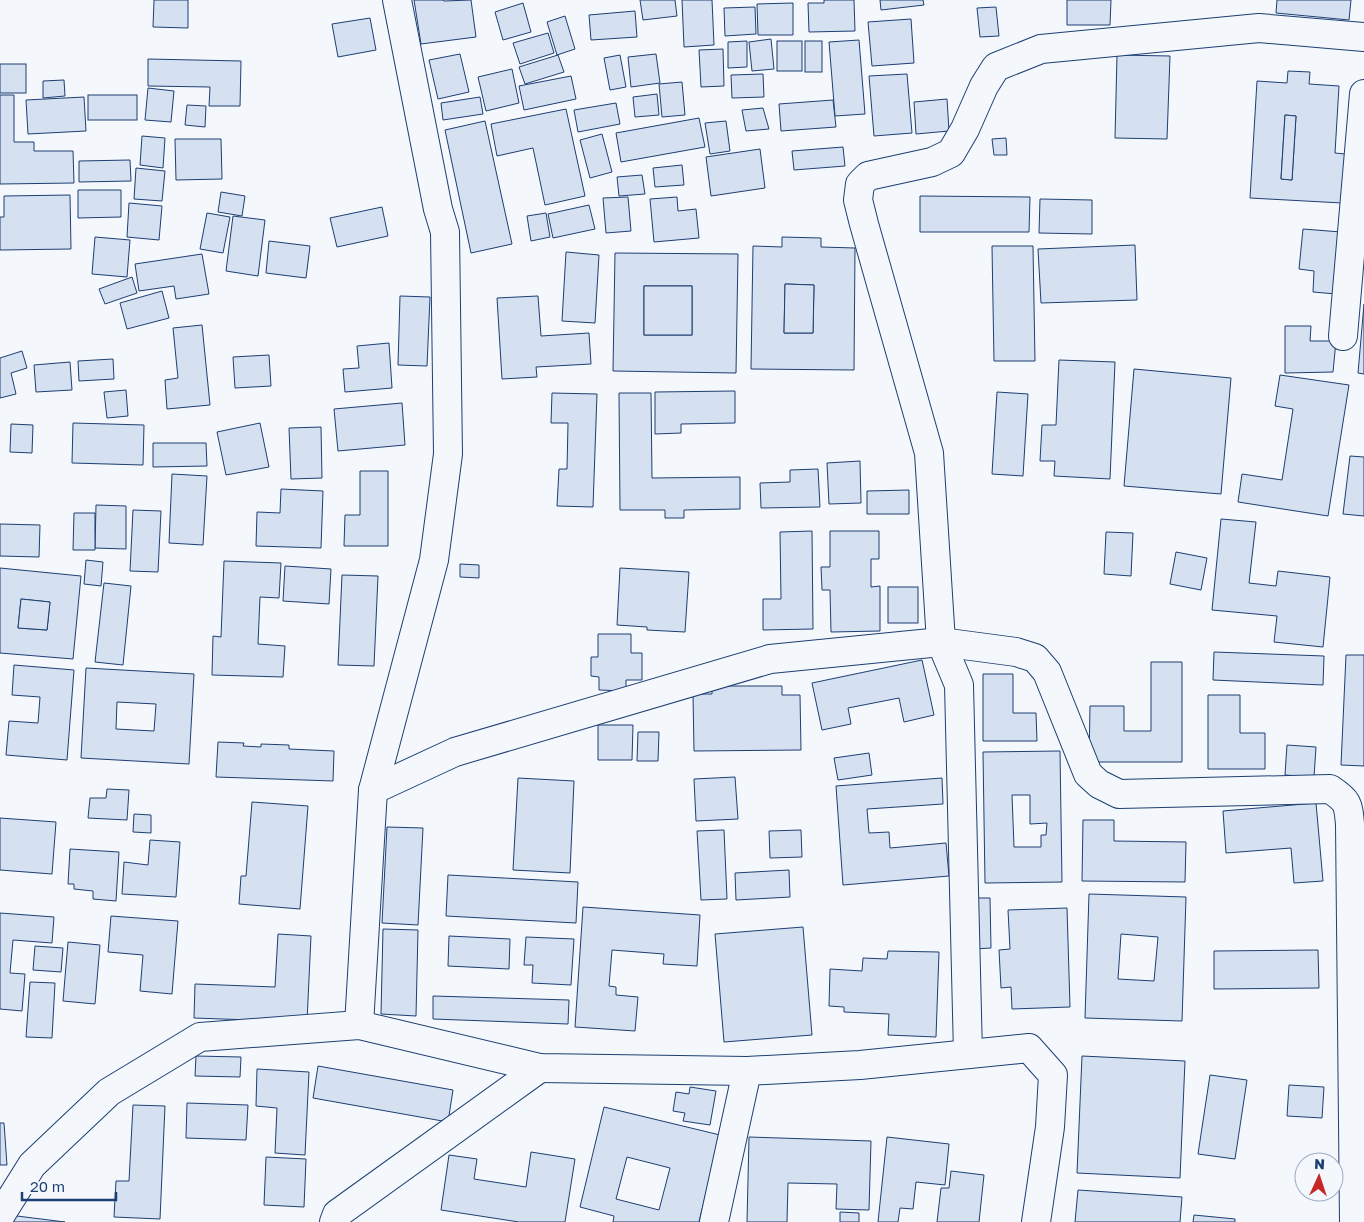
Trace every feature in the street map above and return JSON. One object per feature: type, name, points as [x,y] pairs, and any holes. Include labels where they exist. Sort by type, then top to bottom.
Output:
[{"type":"street","points":[[359,1025],[373,790],[434,560],[448,454],[445,232],[438,209],[397,0]]},
{"type":"street","points":[[968,1054],[959,685],[940,642],[930,453],[864,224],[858,200],[860,184],[868,176],[932,162],[951,153],[965,129],[984,86],[996,67],[1041,48],[1259,28],[1364,37]]},
{"type":"street","points":[[1343,336],[1364,94]]},
{"type":"street","points":[[373,790],[455,752],[770,660],[940,642],[1016,652],[1035,658],[1047,672],[1088,774],[1099,784],[1119,794],[1330,789],[1353,796],[1348,807],[1359,1098],[1354,1222]]},
{"type":"street","points":[[0,1216],[32,1165],[109,1092],[200,1037],[359,1025],[540,1068],[747,1071],[860,1065],[1029,1048],[1053,1075],[1050,1127],[1036,1222]]},
{"type":"street","points":[[334,1222],[337,1214],[540,1068]]},
{"type":"street","points":[[714,1222],[747,1071]]},
{"type":"building","points":[[154,0],[188,0],[188,28],[153,27]]},
{"type":"building","points":[[414,0],[471,0],[476,37],[421,44]]},
{"type":"building","points":[[640,0],[675,0],[677,16],[643,20]]},
{"type":"building","points":[[682,0],[712,0],[714,45],[684,47]]},
{"type":"building","points":[[824,0],[854,0],[855,31],[809,32],[808,3],[824,3]]},
{"type":"building","points":[[880,0],[923,0],[924,5],[881,10]]},
{"type":"building","points":[[1067,0],[1111,0],[1110,25],[1067,25]]},
{"type":"building","points":[[1277,0],[1351,0],[1349,20],[1276,13]]},
{"type":"building","points":[[523,3],[531,32],[503,40],[495,12]]},
{"type":"building","points":[[793,3],[793,35],[758,35],[757,4]]},
{"type":"building","points":[[755,7],[756,34],[725,36],[724,8]]},
{"type":"building","points":[[996,7],[999,36],[980,37],[977,8]]},
{"type":"building","points":[[635,11],[637,37],[591,40],[589,15]]},
{"type":"building","points":[[565,16],[575,49],[557,55],[547,22]]},
{"type":"building","points":[[370,18],[376,50],[338,57],[332,24]]},
{"type":"building","points":[[911,19],[914,63],[872,66],[868,22]]},
{"type":"building","points":[[548,33],[554,53],[520,64],[513,43]]},
{"type":"building","points":[[771,39],[774,69],[752,71],[749,42]]},
{"type":"building","points":[[859,40],[865,114],[835,116],[829,42]]},
{"type":"building","points":[[747,41],[747,67],[728,68],[728,42]]},
{"type":"building","points":[[777,41],[802,41],[802,71],[777,71]]},
{"type":"building","points":[[805,41],[822,41],[822,72],[805,72]]},
{"type":"building","points":[[723,49],[724,86],[701,87],[699,50]]},
{"type":"building","points":[[460,54],[469,92],[438,99],[429,60]]},
{"type":"building","points":[[656,54],[660,83],[631,87],[628,57]]},
{"type":"building","points":[[558,55],[564,72],[525,84],[519,67]]},
{"type":"building","points":[[620,55],[626,87],[610,90],[604,58]]},
{"type":"building","points":[[1117,55],[1170,56],[1167,139],[1115,138]]},
{"type":"building","points":[[148,59],[241,61],[240,106],[209,106],[210,87],[148,86]]},
{"type":"building","points":[[0,64],[26,64],[26,93],[0,93]]},
{"type":"building","points":[[512,69],[519,103],[486,111],[478,77]]},
{"type":"building","points":[[1288,71],[1310,72],[1309,84],[1339,86],[1335,153],[1345,154],[1342,203],[1250,198],[1257,81],[1287,83]],"holes":[[[1285,115],[1296,116],[1292,180],[1281,179]]]},
{"type":"building","points":[[763,74],[764,97],[732,98],[731,75]]},
{"type":"building","points":[[907,74],[912,133],[874,136],[869,76]]},
{"type":"building","points":[[571,76],[576,99],[524,110],[519,86]]},
{"type":"building","points":[[64,80],[65,96],[43,98],[43,81]]},
{"type":"building","points":[[682,82],[685,115],[662,117],[659,84]]},
{"type":"building","points":[[148,88],[174,91],[171,122],[145,120]]},
{"type":"building","points":[[657,94],[659,115],[635,117],[633,97]]},
{"type":"building","points":[[0,95],[14,95],[14,142],[34,142],[34,151],[73,151],[74,183],[0,184]]},
{"type":"building","points":[[88,95],[137,95],[137,120],[88,120]]},
{"type":"building","points":[[84,97],[86,131],[28,134],[26,100]]},
{"type":"building","points":[[480,97],[483,114],[443,120],[441,103]]},
{"type":"building","points":[[947,99],[949,131],[916,134],[914,102]]},
{"type":"building","points":[[833,100],[836,127],[781,131],[779,104]]},
{"type":"building","points":[[616,103],[620,124],[578,132],[574,110]]},
{"type":"building","points":[[187,105],[206,106],[205,127],[185,125]]},
{"type":"building","points":[[763,108],[769,129],[746,131],[742,110]]},
{"type":"building","points":[[566,109],[585,196],[545,205],[533,148],[497,156],[491,124]]},
{"type":"building","points":[[1285,115],[1296,116],[1292,180],[1281,179]]},
{"type":"building","points":[[699,118],[705,147],[621,162],[616,133]]},
{"type":"building","points":[[485,121],[512,244],[471,253],[445,130]]},
{"type":"building","points":[[726,121],[730,151],[710,154],[705,123]]},
{"type":"building","points":[[602,134],[612,172],[590,178],[580,140]]},
{"type":"building","points":[[142,136],[165,138],[163,168],[140,165]]},
{"type":"building","points":[[1006,138],[1007,155],[994,155],[992,139]]},
{"type":"building","points":[[175,139],[221,139],[222,179],[176,180]]},
{"type":"building","points":[[843,147],[845,166],[794,170],[792,151]]},
{"type":"building","points":[[760,149],[765,188],[711,196],[706,157]]},
{"type":"building","points":[[130,160],[131,181],[79,182],[79,161]]},
{"type":"building","points":[[682,165],[684,185],[655,187],[653,168]]},
{"type":"building","points":[[136,168],[165,171],[162,201],[134,199]]},
{"type":"building","points":[[642,175],[645,194],[619,196],[617,177]]},
{"type":"building","points":[[78,190],[121,190],[121,217],[78,218]]},
{"type":"building","points":[[221,192],[245,196],[242,216],[218,212]]},
{"type":"building","points":[[70,195],[71,249],[0,250],[0,217],[4,217],[4,196]]},
{"type":"building","points":[[920,196],[1030,197],[1029,232],[920,232]]},
{"type":"building","points":[[628,197],[631,231],[606,233],[603,198]]},
{"type":"building","points":[[677,197],[678,211],[696,209],[699,238],[654,242],[650,199]]},
{"type":"building","points":[[1040,199],[1092,200],[1092,234],[1039,233]]},
{"type":"building","points":[[129,203],[162,206],[159,240],[127,237]]},
{"type":"building","points":[[589,205],[595,229],[553,238],[548,214]]},
{"type":"building","points":[[382,207],[388,236],[337,247],[330,218]]},
{"type":"building","points":[[207,213],[230,217],[223,253],[200,249]]},
{"type":"building","points":[[546,213],[550,237],[531,241],[527,216]]},
{"type":"building","points":[[233,216],[265,220],[258,276],[226,271]]},
{"type":"building","points":[[1303,229],[1341,232],[1336,294],[1313,292],[1314,271],[1299,269]]},
{"type":"building","points":[[95,237],[130,240],[127,277],[92,274]]},
{"type":"building","points":[[782,237],[821,238],[821,247],[855,248],[854,370],[751,369],[753,246],[782,247]],"holes":[[[785,284],[814,285],[813,333],[784,333]]]},
{"type":"building","points":[[269,241],[310,246],[306,278],[266,273]]},
{"type":"building","points":[[1135,245],[1137,300],[1041,303],[1038,249]]},
{"type":"building","points":[[992,246],[1033,246],[1035,361],[994,361]]},
{"type":"building","points":[[566,252],[599,255],[595,323],[562,321]]},
{"type":"building","points":[[615,253],[738,254],[736,373],[613,371]],"holes":[[[644,286],[692,286],[692,335],[644,335]]]},
{"type":"building","points":[[202,254],[209,294],[176,299],[174,286],[139,291],[135,264]]},
{"type":"building","points":[[132,277],[137,293],[105,304],[99,289]]},
{"type":"building","points":[[785,284],[814,285],[813,333],[784,333]]},
{"type":"building","points":[[644,286],[692,286],[692,335],[644,335]]},
{"type":"building","points":[[162,291],[169,318],[127,329],[120,303]]},
{"type":"building","points":[[400,296],[430,297],[427,366],[398,365]]},
{"type":"building","points":[[538,296],[541,336],[589,333],[591,364],[536,367],[537,377],[502,379],[497,298]]},
{"type":"building","points":[[1364,304],[1364,374],[1358,373]]},
{"type":"building","points":[[202,325],[210,405],[167,409],[165,380],[178,378],[173,328]]},
{"type":"building","points":[[1285,326],[1311,326],[1310,341],[1336,341],[1333,372],[1285,373]]},
{"type":"building","points":[[389,343],[392,388],[345,392],[343,369],[359,368],[357,346]]},
{"type":"building","points":[[22,351],[27,368],[11,373],[16,394],[0,398],[0,358]]},
{"type":"building","points":[[269,355],[271,386],[235,388],[233,357]]},
{"type":"building","points":[[113,359],[114,379],[79,381],[78,361]]},
{"type":"building","points":[[1059,360],[1115,362],[1110,479],[1054,476],[1055,461],[1040,461],[1042,425],[1056,425]]},
{"type":"building","points":[[70,362],[72,390],[36,392],[34,365]]},
{"type":"building","points":[[1134,369],[1231,378],[1221,494],[1124,486]]},
{"type":"building","points":[[1280,375],[1349,385],[1328,516],[1238,502],[1242,474],[1282,480],[1293,409],[1275,406]]},
{"type":"building","points":[[126,390],[128,416],[107,418],[104,392]]},
{"type":"building","points":[[735,391],[735,423],[681,424],[681,433],[655,434],[655,392]]},
{"type":"building","points":[[997,392],[1028,394],[1023,476],[992,474]]},
{"type":"building","points":[[552,393],[597,394],[593,507],[557,506],[559,469],[567,469],[568,423],[551,423]]},
{"type":"building","points":[[619,393],[651,393],[652,478],[740,477],[740,509],[684,510],[684,518],[665,518],[665,510],[620,510]]},
{"type":"building","points":[[402,403],[405,445],[338,451],[334,409]]},
{"type":"building","points":[[73,423],[144,425],[143,465],[72,463]]},
{"type":"building","points":[[260,423],[269,467],[226,475],[217,432]]},
{"type":"building","points":[[11,424],[33,425],[32,453],[10,452]]},
{"type":"building","points":[[321,427],[322,478],[291,479],[289,428]]},
{"type":"building","points":[[153,443],[206,443],[207,466],[153,467]]},
{"type":"building","points":[[1350,456],[1364,457],[1364,516],[1343,514]]},
{"type":"building","points":[[860,461],[861,503],[829,504],[827,463]]},
{"type":"building","points":[[818,469],[820,507],[761,508],[760,483],[790,482],[790,470]]},
{"type":"building","points":[[360,471],[388,471],[388,546],[344,546],[345,515],[360,515]]},
{"type":"building","points":[[172,474],[207,476],[203,545],[169,543]]},
{"type":"building","points":[[281,489],[323,491],[321,548],[256,546],[257,512],[280,513]]},
{"type":"building","points":[[909,490],[909,514],[867,514],[867,491]]},
{"type":"building","points":[[96,505],[126,506],[126,549],[95,548]]},
{"type":"building","points":[[133,510],[161,511],[158,572],[130,571]]},
{"type":"building","points":[[74,513],[95,513],[95,550],[73,550]]},
{"type":"building","points":[[1221,519],[1256,522],[1249,583],[1276,586],[1278,571],[1330,577],[1323,647],[1274,642],[1277,616],[1212,610]]},
{"type":"building","points":[[0,524],[40,525],[39,557],[0,556]]},
{"type":"building","points":[[812,531],[813,629],[763,630],[763,599],[781,599],[780,532]]},
{"type":"building","points":[[830,531],[879,531],[879,559],[871,559],[871,587],[880,586],[880,631],[831,632],[830,590],[822,590],[821,567],[830,567]]},
{"type":"building","points":[[1106,532],[1133,533],[1131,576],[1104,574]]},
{"type":"building","points":[[1176,552],[1207,558],[1201,590],[1170,584]]},
{"type":"building","points":[[86,560],[103,562],[101,586],[84,584]]},
{"type":"building","points":[[224,561],[281,563],[279,598],[260,597],[258,644],[285,646],[283,677],[212,675],[213,636],[221,637]]},
{"type":"building","points":[[460,564],[479,565],[479,578],[460,577]]},
{"type":"building","points":[[285,566],[331,569],[329,604],[283,601]]},
{"type":"building","points":[[0,568],[81,576],[73,659],[0,653]],"holes":[[[21,599],[50,602],[47,630],[18,628]]]},
{"type":"building","points":[[620,568],[689,572],[685,632],[647,630],[647,627],[617,625]]},
{"type":"building","points":[[342,575],[378,576],[374,666],[338,665]]},
{"type":"building","points":[[104,583],[131,586],[123,665],[95,662]]},
{"type":"building","points":[[888,587],[918,587],[918,623],[888,623]]},
{"type":"building","points":[[21,599],[50,602],[47,630],[18,628]]},
{"type":"building","points":[[598,634],[631,634],[631,653],[642,653],[642,680],[626,680],[626,691],[599,690],[599,677],[591,676],[591,657],[598,657]]},
{"type":"building","points":[[1214,652],[1324,656],[1323,685],[1213,680]]},
{"type":"building","points":[[1346,655],[1364,655],[1364,766],[1341,765]]},
{"type":"building","points":[[922,660],[934,715],[904,722],[899,698],[848,708],[851,724],[822,730],[812,683]]},
{"type":"building","points":[[1151,662],[1182,662],[1182,762],[1089,762],[1090,706],[1124,706],[1124,731],[1151,731]]},
{"type":"building","points":[[14,665],[74,670],[67,760],[6,755],[9,721],[38,723],[40,697],[12,695]]},
{"type":"building","points":[[86,668],[194,674],[189,764],[81,758]],"holes":[[[117,702],[156,704],[154,731],[116,729]]]},
{"type":"building","points":[[983,674],[1013,674],[1013,713],[1036,713],[1037,741],[983,741]]},
{"type":"building","points":[[712,686],[782,686],[782,695],[800,695],[801,750],[694,751],[693,694],[712,694]]},
{"type":"building","points":[[1208,695],[1240,695],[1240,733],[1265,733],[1265,769],[1208,769]]},
{"type":"building","points":[[598,725],[633,725],[632,760],[598,760]]},
{"type":"building","points":[[638,732],[659,732],[658,761],[637,761]]},
{"type":"building","points":[[218,742],[244,743],[243,746],[261,747],[261,744],[289,745],[289,749],[334,751],[333,781],[216,777]]},
{"type":"building","points":[[1287,745],[1316,747],[1314,777],[1285,775]]},
{"type":"building","points":[[1060,751],[1062,882],[985,883],[983,752]],"holes":[[[1012,795],[1030,795],[1030,824],[1047,823],[1046,835],[1041,835],[1041,847],[1014,847]]]},
{"type":"building","points":[[869,753],[872,775],[838,780],[834,758]]},
{"type":"building","points":[[735,777],[738,819],[696,821],[694,779]]},
{"type":"building","points":[[518,778],[574,781],[570,873],[513,870]]},
{"type":"building","points":[[942,778],[943,804],[867,809],[869,833],[889,832],[890,848],[946,843],[949,876],[843,885],[836,786]]},
{"type":"building","points":[[107,789],[129,790],[127,820],[88,818],[90,798],[106,798]]},
{"type":"building","points":[[252,802],[308,806],[300,909],[239,904],[241,876],[246,876]]},
{"type":"building","points":[[1316,803],[1323,881],[1294,883],[1291,848],[1226,853],[1223,811]]},
{"type":"building","points":[[134,814],[151,815],[151,833],[133,832]]},
{"type":"building","points":[[0,818],[56,822],[52,874],[0,870]]},
{"type":"building","points":[[1083,820],[1114,820],[1114,841],[1186,842],[1185,882],[1082,881]]},
{"type":"building","points":[[387,827],[423,828],[418,925],[382,923]]},
{"type":"building","points":[[724,830],[727,899],[701,900],[697,831]]},
{"type":"building","points":[[801,830],[802,857],[770,858],[769,831]]},
{"type":"building","points":[[150,840],[180,842],[176,897],[122,894],[124,862],[148,865]]},
{"type":"building","points":[[70,849],[119,852],[116,901],[93,899],[93,891],[74,889],[74,884],[68,884]]},
{"type":"building","points":[[789,870],[790,897],[736,900],[735,873]]},
{"type":"building","points":[[448,875],[578,882],[576,923],[446,916]]},
{"type":"building","points":[[1089,894],[1186,897],[1182,1021],[1085,1018]],"holes":[[[1121,934],[1158,937],[1154,981],[1118,979]]]},
{"type":"building","points":[[973,898],[990,898],[991,948],[974,949]]},
{"type":"building","points":[[583,907],[700,915],[697,966],[663,964],[664,954],[612,950],[609,986],[616,987],[616,995],[638,997],[635,1031],[575,1027]]},
{"type":"building","points":[[1067,908],[1070,1007],[1012,1009],[1011,987],[1001,988],[999,950],[1010,949],[1008,910]]},
{"type":"building","points":[[0,913],[54,917],[52,943],[13,940],[10,973],[25,974],[22,1011],[0,1009]]},
{"type":"building","points":[[111,916],[178,921],[172,994],[140,991],[143,955],[108,952]]},
{"type":"building","points":[[803,927],[812,1035],[724,1042],[715,934]]},
{"type":"building","points":[[383,929],[418,930],[416,1016],[381,1014]]},
{"type":"building","points":[[278,934],[311,936],[307,1022],[194,1018],[195,984],[275,987]]},
{"type":"building","points":[[449,936],[510,939],[509,969],[448,966]]},
{"type":"building","points":[[526,937],[574,939],[571,985],[532,983],[533,965],[524,965]]},
{"type":"building","points":[[68,942],[100,945],[95,1004],[63,1001]]},
{"type":"building","points":[[35,946],[63,948],[61,972],[33,970]]},
{"type":"building","points":[[1318,950],[1319,988],[1214,989],[1214,951]]},
{"type":"building","points":[[888,951],[939,952],[936,1037],[888,1035],[889,1014],[844,1012],[844,1007],[829,1006],[830,969],[862,971],[863,958],[887,959]]},
{"type":"building","points":[[30,982],[55,983],[52,1038],[26,1037]]},
{"type":"building","points":[[433,996],[569,1000],[568,1024],[433,1019]]},
{"type":"building","points":[[196,1056],[241,1057],[240,1077],[195,1076]]},
{"type":"building","points":[[1082,1056],[1185,1061],[1180,1178],[1077,1173]]},
{"type":"building","points":[[318,1066],[453,1090],[448,1122],[313,1098]]},
{"type":"building","points":[[257,1069],[309,1072],[305,1155],[275,1153],[277,1108],[256,1106]]},
{"type":"building","points":[[1210,1075],[1247,1080],[1235,1159],[1198,1154]]},
{"type":"building","points":[[1289,1085],[1324,1087],[1322,1118],[1287,1116]]},
{"type":"building","points":[[690,1087],[716,1091],[710,1125],[683,1121],[685,1113],[673,1111],[676,1092],[689,1094]]},
{"type":"building","points":[[187,1103],[248,1105],[246,1140],[186,1138]]},
{"type":"building","points":[[133,1105],[165,1106],[160,1219],[114,1217],[116,1181],[129,1181]]},
{"type":"building","points":[[604,1107],[720,1135],[699,1222],[613,1222],[614,1216],[580,1207]],"holes":[[[627,1157],[670,1168],[659,1210],[616,1199]]]},
{"type":"building","points":[[0,1123],[4,1123],[7,1165],[0,1165]]},
{"type":"building","points":[[749,1137],[871,1141],[869,1210],[836,1209],[837,1184],[788,1183],[787,1222],[747,1222]]},
{"type":"building","points":[[887,1137],[949,1144],[945,1185],[916,1182],[913,1209],[900,1208],[898,1222],[878,1222]]},
{"type":"building","points":[[531,1152],[575,1159],[565,1222],[519,1222],[441,1210],[449,1155],[477,1159],[474,1179],[526,1187]]},
{"type":"building","points":[[266,1157],[306,1159],[304,1207],[264,1205]]},
{"type":"building","points":[[951,1171],[984,1175],[979,1222],[937,1222],[941,1188],[949,1188]]},
{"type":"building","points":[[1078,1190],[1182,1197],[1180,1222],[1075,1222]]},
{"type":"building","points":[[840,1212],[859,1213],[859,1222],[840,1222]]},
{"type":"building","points":[[9,1215],[65,1222],[8,1222]]},
{"type":"building","points":[[1194,1215],[1235,1219],[1235,1222],[1193,1222]]}]
